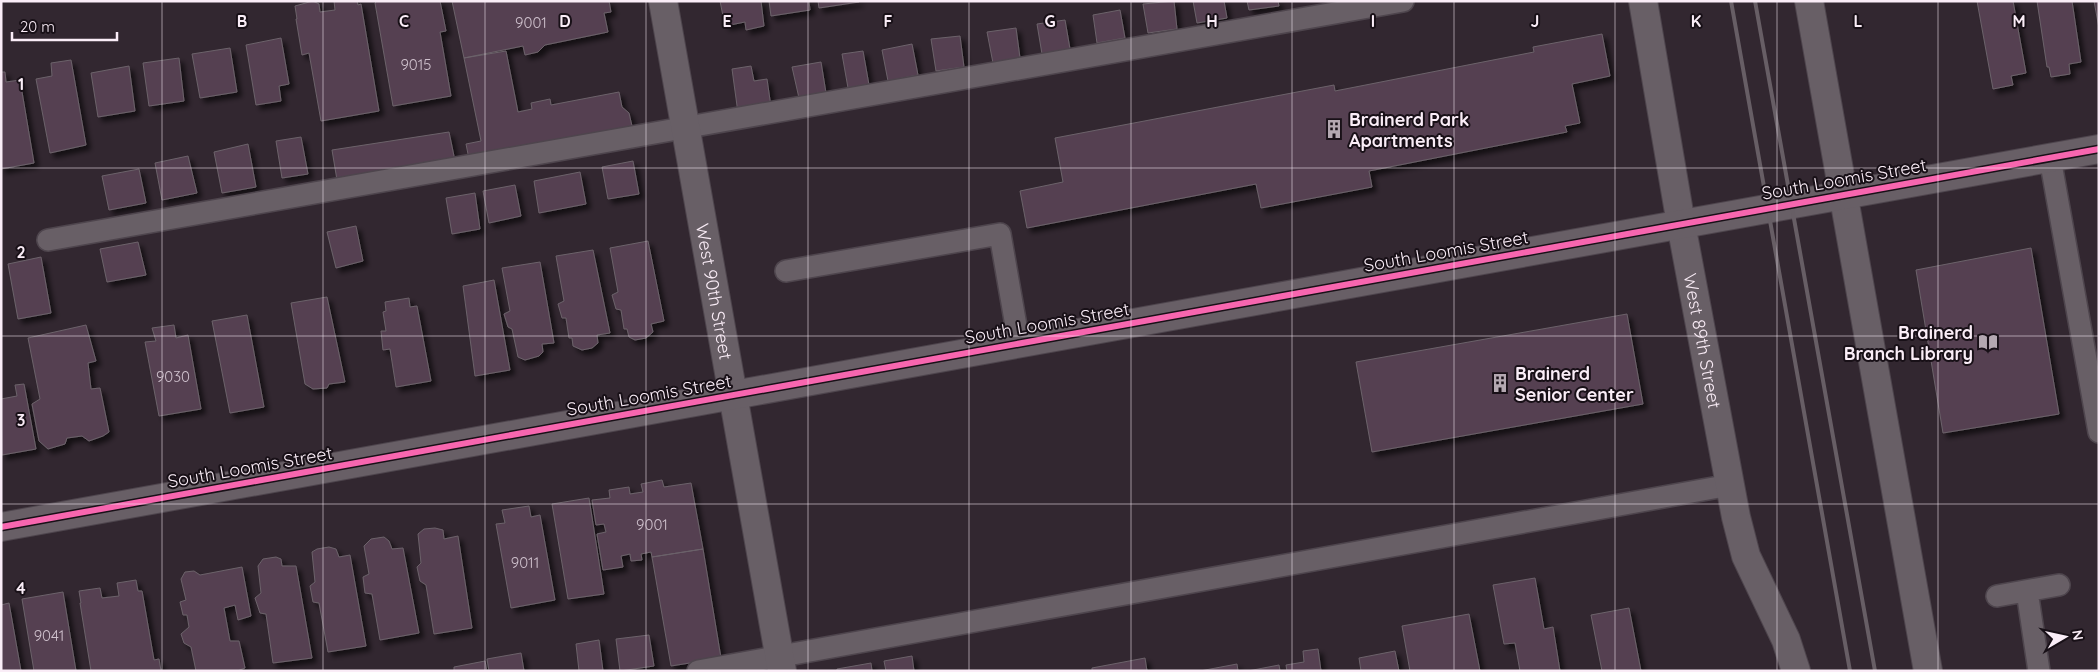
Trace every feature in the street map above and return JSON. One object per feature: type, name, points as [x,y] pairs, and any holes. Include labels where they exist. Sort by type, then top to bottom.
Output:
[{"type":"street","name":"West 90th Street","points":[[663,1],[780,663]]},
{"type":"street","name":"West 89th Street","points":[[1643,1],[1681,224],[1736,517],[1746,556],[1786,640],[1796,671]]},
{"type":"street","points":[[1809,1],[1928,671]]},
{"type":"street","name":"South Loomis Street","points":[[1,527],[2099,149]]},
{"type":"lane","points":[[48,240],[1403,1]]},
{"type":"lane","points":[[2050,158],[2098,425]]},
{"type":"lane","points":[[786,271],[1000,234],[1019,343]]},
{"type":"lane","points":[[698,671],[780,663],[1730,485]]},
{"type":"lane","points":[[1997,596],[2059,585]]},
{"type":"lane","points":[[2027,591],[2039,671]]},
{"type":"building","points":[[313,1],[319,4],[320,12],[335,10],[334,1],[357,1],[358,5],[361,4],[379,111],[321,121],[309,53],[302,55],[295,6]]},
{"type":"building","points":[[377,1],[440,1],[446,31],[440,32],[451,96],[393,106],[375,3]]},
{"type":"building","points":[[452,1],[609,1],[611,12],[604,13],[608,32],[545,45],[538,52],[525,55],[523,46],[464,58]]},
{"type":"building","points":[[720,1],[761,1],[764,26],[746,30],[745,22],[725,26]]},
{"type":"building","points":[[769,1],[809,1],[810,10],[771,16]]},
{"type":"building","points":[[818,1],[859,1],[859,2],[819,8]]},
{"type":"building","points":[[1174,1],[1177,29],[1148,33],[1143,4]]},
{"type":"building","points":[[1193,1],[1224,1],[1227,18],[1197,23]]},
{"type":"building","points":[[1247,1],[1278,1],[1279,6],[1249,10]]},
{"type":"building","points":[[1977,1],[2013,1],[2026,73],[2011,76],[2013,85],[1993,89]]},
{"type":"building","points":[[2037,1],[2072,1],[2081,62],[2069,64],[2070,74],[2051,77],[2049,67],[2047,67]]},
{"type":"building","points":[[2094,1],[2099,1],[2099,28]]},
{"type":"building","points":[[1120,10],[1125,38],[1097,43],[1093,15]]},
{"type":"building","points":[[1065,20],[1070,49],[1042,54],[1037,24]]},
{"type":"building","points":[[1016,28],[1020,58],[993,63],[987,32]]},
{"type":"building","name":"Brainerd Park Apartments","points":[[1602,34],[1610,76],[1572,84],[1580,123],[1565,126],[1567,132],[1369,171],[1372,187],[1261,208],[1256,184],[1027,228],[1020,191],[1063,182],[1055,138],[1334,85],[1335,91],[1534,52],[1533,47]]},
{"type":"building","points":[[960,36],[964,67],[936,71],[931,39]]},
{"type":"building","points":[[281,38],[289,84],[279,86],[281,101],[256,105],[246,45]]},
{"type":"building","points":[[912,44],[918,75],[888,81],[882,50]]},
{"type":"building","points":[[230,48],[237,92],[200,98],[192,54]]},
{"type":"building","points":[[506,51],[518,112],[532,109],[531,103],[550,99],[551,105],[619,92],[622,107],[629,113],[632,126],[469,159],[466,144],[481,141],[464,58]]},
{"type":"building","points":[[863,51],[869,85],[848,88],[842,54]]},
{"type":"building","points":[[179,58],[184,101],[149,106],[143,63]]},
{"type":"building","points":[[71,60],[86,145],[50,153],[36,79],[52,76],[51,63]]},
{"type":"building","points":[[821,62],[826,93],[799,98],[792,67]]},
{"type":"building","points":[[129,66],[135,111],[98,117],[91,73]]},
{"type":"building","points":[[751,66],[754,81],[767,79],[771,107],[738,113],[732,69]]},
{"type":"building","points":[[1,72],[5,72],[6,82],[20,80],[34,163],[1,169]]},
{"type":"building","points":[[449,132],[455,161],[337,180],[332,150]]},
{"type":"building","points":[[301,137],[308,174],[282,178],[276,141]]},
{"type":"building","points":[[248,144],[256,187],[222,193],[214,152]]},
{"type":"building","points":[[188,156],[197,193],[162,200],[155,163]]},
{"type":"building","points":[[633,161],[639,194],[608,199],[602,167]]},
{"type":"building","points":[[139,169],[146,203],[109,210],[102,176]]},
{"type":"building","points":[[580,172],[586,204],[539,213],[534,181]]},
{"type":"building","points":[[515,185],[521,216],[489,223],[483,191]]},
{"type":"building","points":[[475,193],[480,229],[452,234],[446,198]]},
{"type":"building","points":[[356,226],[363,261],[336,268],[327,232]]},
{"type":"building","points":[[648,241],[664,321],[651,324],[653,332],[646,338],[635,340],[629,337],[627,329],[624,329],[621,310],[616,309],[612,295],[618,292],[610,248]]},
{"type":"building","points":[[138,242],[146,275],[107,282],[100,249]]},
{"type":"building","name":"Brainerd Branch Library","points":[[2031,248],[2059,414],[1943,433],[1916,270]]},
{"type":"building","points":[[593,250],[610,333],[597,335],[598,343],[592,348],[582,350],[573,346],[572,338],[569,338],[566,318],[562,318],[558,304],[564,301],[556,256]]},
{"type":"building","points":[[41,257],[51,313],[18,319],[8,264]]},
{"type":"building","points":[[540,262],[554,343],[542,344],[543,352],[539,356],[525,360],[518,357],[512,329],[508,327],[504,314],[510,311],[502,268]]},
{"type":"building","points":[[494,280],[510,370],[475,376],[463,286]]},
{"type":"building","points":[[327,297],[345,382],[329,384],[327,388],[313,389],[305,384],[291,303]]},
{"type":"building","points":[[409,298],[410,307],[417,306],[431,381],[396,387],[390,349],[383,350],[381,331],[386,331],[383,312],[386,311],[385,302]]},
{"type":"building","name":"Brainerd Senior Center","points":[[1627,314],[1643,404],[1372,452],[1356,362]]},
{"type":"building","points":[[247,315],[264,407],[230,413],[212,321]]},
{"type":"building","points":[[86,325],[96,361],[88,363],[91,389],[100,388],[109,432],[89,441],[82,436],[67,438],[65,444],[48,449],[39,441],[32,404],[40,399],[28,338]]},
{"type":"building","points":[[174,325],[176,338],[188,335],[201,409],[159,416],[145,342],[156,341],[152,328]]},
{"type":"building","points":[[24,384],[36,449],[2,455],[1,399],[17,396],[15,385]]},
{"type":"building","points":[[662,480],[664,487],[691,483],[703,549],[652,557],[651,552],[641,554],[642,560],[631,561],[630,554],[621,556],[623,567],[603,570],[597,534],[606,532],[604,524],[596,525],[592,500],[610,498],[609,490],[629,487],[630,494],[643,492],[641,484]]},
{"type":"building","points":[[589,498],[604,594],[568,599],[552,504]]},
{"type":"building","points":[[529,506],[531,517],[540,515],[555,600],[511,608],[496,524],[505,523],[502,510]]},
{"type":"building","points":[[435,528],[443,530],[444,539],[458,536],[472,628],[434,634],[426,585],[420,581],[417,567],[421,563],[418,534],[424,529]]},
{"type":"building","points":[[384,537],[389,541],[392,549],[403,548],[419,633],[380,640],[372,594],[365,593],[363,577],[369,574],[364,546],[371,539]]},
{"type":"building","points":[[329,547],[336,549],[339,557],[350,555],[366,646],[328,652],[319,603],[313,602],[310,586],[315,582],[312,552]]},
{"type":"building","points":[[703,549],[721,658],[671,666],[652,557]]},
{"type":"building","points":[[276,557],[281,559],[282,566],[296,566],[312,658],[273,663],[266,614],[260,613],[255,598],[261,593],[258,566],[263,559]]},
{"type":"building","points":[[242,567],[251,616],[238,620],[235,605],[224,608],[230,641],[239,641],[245,668],[237,671],[196,671],[191,647],[184,643],[181,634],[189,627],[187,615],[183,615],[180,602],[186,600],[181,579],[185,572],[194,571],[200,575]]},
{"type":"building","points":[[1535,578],[1544,629],[1553,627],[1560,671],[1520,671],[1515,643],[1504,644],[1493,585]]},
{"type":"building","points":[[136,580],[138,591],[142,591],[154,660],[159,659],[161,671],[91,671],[79,591],[100,588],[102,598],[119,596],[117,583]]},
{"type":"building","points":[[63,592],[76,671],[34,671],[22,599]]},
{"type":"building","points":[[9,603],[21,671],[1,671],[1,605]]},
{"type":"building","points":[[1629,608],[1641,671],[1602,671],[1591,615]]},
{"type":"building","points":[[1469,614],[1480,671],[1410,671],[1402,626]]},
{"type":"building","points":[[649,635],[654,666],[620,671],[616,639]]},
{"type":"building","points":[[599,640],[603,671],[579,671],[576,644]]},
{"type":"building","points":[[1318,649],[1321,671],[1287,671],[1286,665],[1304,662],[1303,651]]},
{"type":"building","points":[[1395,651],[1399,671],[1361,671],[1359,658]]},
{"type":"building","points":[[521,653],[524,671],[489,671],[487,659]]},
{"type":"building","points":[[912,656],[914,671],[886,671],[884,661]]},
{"type":"building","points":[[1145,658],[1147,671],[1092,671],[1092,668]]},
{"type":"building","points":[[485,661],[487,671],[454,671],[454,667]]},
{"type":"building","points":[[871,663],[872,671],[837,671],[837,669]]},
{"type":"building","points":[[1237,664],[1238,671],[1200,671]]},
{"type":"building","points":[[1279,665],[1280,671],[1248,671]]},
{"type":"railway","points":[[1731,1],[1850,671]]},
{"type":"railway","points":[[1755,1],[1875,671]]},
{"type":"cycle path","points":[[1,527],[2099,149]]},
{"type":"place","name":"Brainerd Park Apartments","points":[[1334,129]]},
{"type":"place","name":"Brainerd Branch Library","points":[[1988,342]]},
{"type":"place","name":"Brainerd Senior Center","points":[[1500,383]]}]
